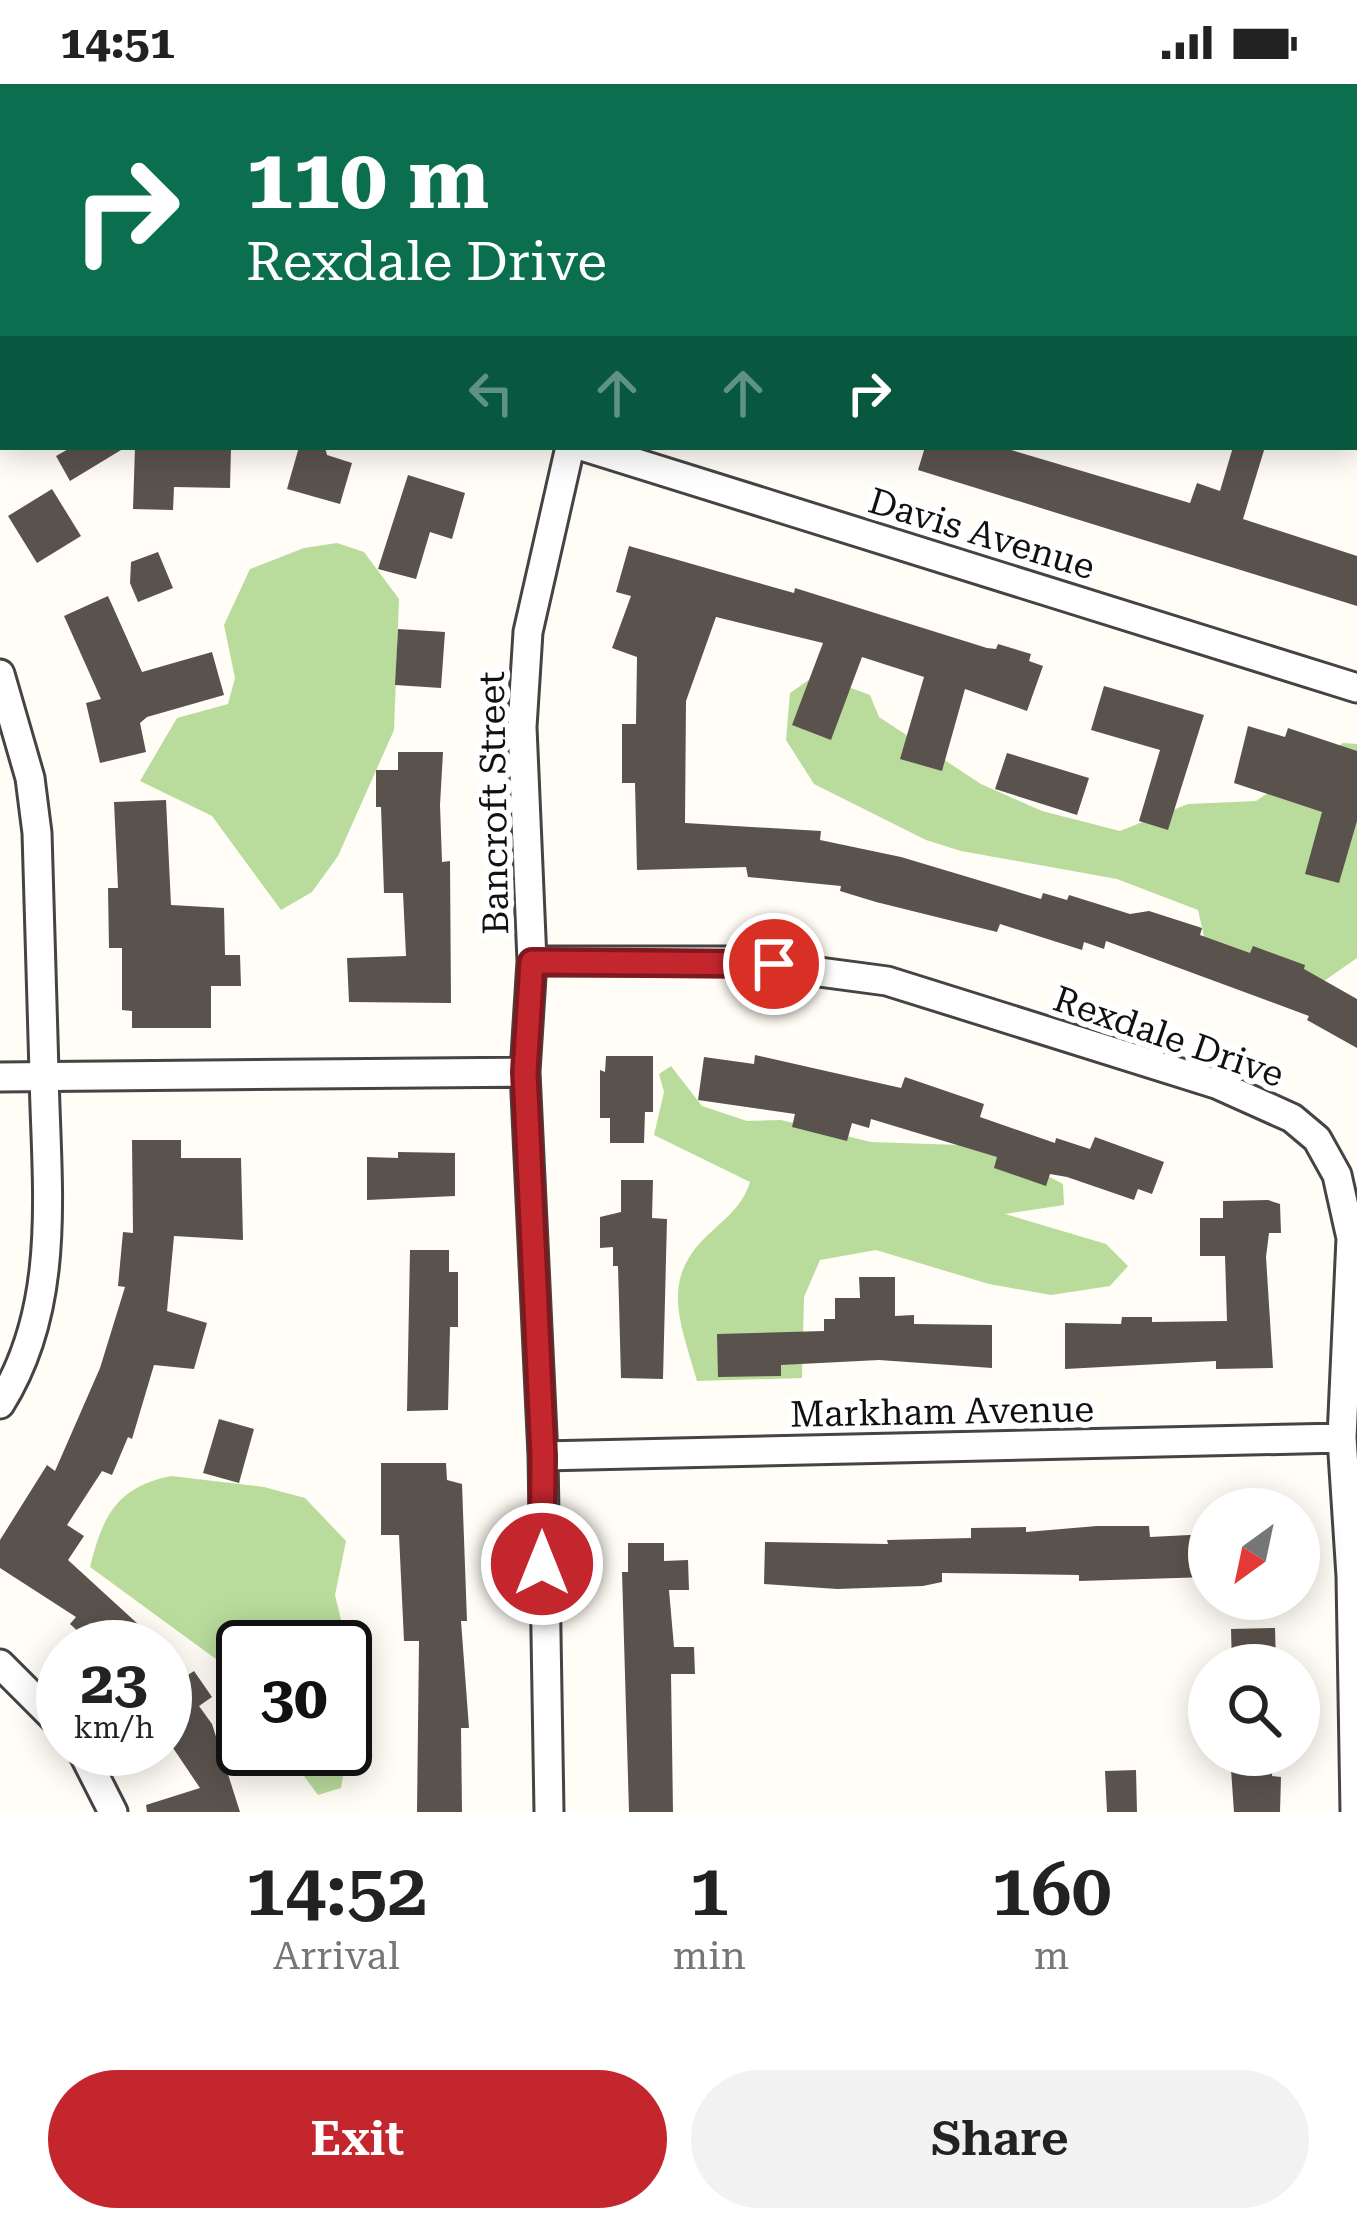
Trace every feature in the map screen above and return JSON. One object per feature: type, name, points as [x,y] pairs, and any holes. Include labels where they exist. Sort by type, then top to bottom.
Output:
[{"type":"street","name":"Bancroft Street","points":[[549,1812],[540,1521],[543,1456],[525,1072],[532,962],[523,727],[529,632],[569,450]]},
{"type":"street","name":"Davis Avenue","points":[[595,450],[1357,688]]},
{"type":"street","points":[[0,674],[31,778],[37,833],[48,1193],[43,1293],[28,1345],[0,1404]]},
{"type":"street","name":"Rexdale Drive","points":[[532,962],[736,961],[829,970],[943,997],[1216,1084],[1292,1118],[1317,1139],[1337,1174],[1354,1238],[1342,1438],[1351,1576],[1355,1812]]},
{"type":"street","points":[[0,1077],[525,1072]]},
{"type":"street","name":"Markham Avenue","points":[[543,1456],[1342,1438]]},
{"type":"street","points":[[0,1664],[36,1699]]},
{"type":"street","points":[[95,1776],[113,1812]]},
{"type":"green space","points":[[337,543],[364,552],[399,599],[394,730],[338,856],[312,892],[281,910],[212,816],[140,781],[177,718],[228,704],[235,678],[224,625],[250,569],[304,548]]},
{"type":"green space","points":[[816,675],[870,695],[879,717],[981,784],[1042,811],[1120,831],[1188,804],[1256,801],[1343,743],[1357,744],[1357,958],[1314,988],[1205,941],[1198,910],[1117,879],[961,851],[926,840],[814,784],[786,740],[790,693]]},
{"type":"green space","points":[[671,1066],[702,1106],[747,1121],[781,1120],[871,1142],[989,1146],[1063,1184],[1064,1205],[1005,1214],[1106,1244],[1128,1266],[1110,1286],[1051,1295],[989,1284],[876,1250],[820,1260],[804,1297],[802,1378],[697,1381],[680,1320],[679,1284],[694,1250],[734,1210],[750,1182],[654,1135],[664,1092],[659,1074]]},
{"type":"green space","points":[[171,1476],[264,1487],[305,1498],[346,1541],[335,1595],[341,1620],[216,1620],[216,1659],[192,1642],[192,1620],[163,1620],[90,1567],[115,1506],[153,1481]]},
{"type":"green space","points":[[304,1776],[343,1776],[341,1788],[318,1795]]},
{"type":"building","points":[[67,450],[121,450],[70,481],[56,456]]},
{"type":"building","points":[[135,450],[231,450],[230,488],[174,487],[173,510],[133,509]]},
{"type":"building","points":[[298,450],[326,450],[327,455],[352,463],[340,504],[287,489]]},
{"type":"building","points":[[924,450],[1011,450],[1190,503],[1197,483],[1220,491],[1232,450],[1264,450],[1243,519],[1357,556],[1357,606],[918,470]]},
{"type":"building","points":[[408,475],[465,493],[452,539],[430,532],[416,579],[378,569]]},
{"type":"building","points":[[52,489],[81,536],[37,563],[8,516]]},
{"type":"building","points":[[629,546],[794,593],[795,588],[987,648],[996,649],[998,644],[1031,654],[1029,661],[1043,666],[1027,711],[965,689],[942,771],[900,759],[924,677],[862,657],[831,740],[792,725],[823,643],[716,617],[686,701],[685,823],[821,831],[820,840],[901,857],[1041,899],[1043,893],[1067,900],[1069,895],[1130,914],[1149,911],[1202,928],[1200,935],[1250,953],[1253,946],[1305,965],[1304,969],[1357,999],[1357,1048],[1307,1020],[1309,1016],[1106,941],[1104,949],[1084,942],[1082,950],[1000,924],[997,932],[876,902],[840,891],[841,886],[748,877],[746,867],[637,870],[635,783],[622,783],[622,724],[636,724],[637,657],[612,648],[631,596],[616,592]]},
{"type":"building","points":[[158,552],[173,588],[138,602],[130,583],[131,562]]},
{"type":"building","points":[[108,596],[142,672],[212,652],[224,695],[147,717],[140,723],[146,752],[100,763],[86,703],[101,699],[64,616]]},
{"type":"building","points":[[398,629],[445,632],[441,688],[395,685]]},
{"type":"building","points":[[1104,686],[1204,715],[1168,830],[1139,821],[1160,750],[1091,730]]},
{"type":"building","points":[[1248,726],[1285,737],[1288,728],[1357,751],[1357,821],[1339,883],[1305,874],[1322,812],[1234,783]]},
{"type":"building","points":[[398,752],[443,752],[440,805],[442,862],[450,861],[451,1003],[349,1002],[347,958],[406,956],[403,893],[384,893],[381,807],[376,807],[376,770],[398,770]]},
{"type":"building","points":[[1007,753],[1089,778],[1077,815],[995,789]]},
{"type":"building","points":[[166,800],[171,905],[224,908],[225,955],[240,955],[241,986],[211,986],[211,1028],[132,1028],[132,1011],[122,1010],[122,948],[109,948],[108,888],[118,888],[114,802]]},
{"type":"building","points":[[755,1055],[901,1088],[905,1077],[984,1104],[980,1117],[1055,1143],[1056,1138],[1090,1149],[1095,1137],[1164,1162],[1152,1194],[1138,1189],[1134,1200],[1050,1174],[1046,1186],[994,1168],[997,1157],[871,1119],[869,1128],[852,1123],[847,1141],[792,1127],[795,1114],[698,1100],[704,1057],[754,1064]]},
{"type":"building","points":[[606,1056],[653,1056],[653,1112],[645,1112],[644,1143],[610,1143],[610,1118],[600,1118],[600,1070],[605,1072]]},
{"type":"building","points":[[132,1140],[181,1140],[181,1158],[241,1158],[243,1240],[174,1236],[167,1311],[207,1323],[194,1369],[154,1365],[132,1439],[128,1437],[112,1475],[102,1471],[67,1525],[84,1536],[68,1560],[134,1620],[73,1620],[76,1617],[0,1568],[0,1540],[47,1465],[55,1471],[100,1368],[125,1287],[118,1286],[123,1232],[133,1233]]},
{"type":"building","points":[[398,1152],[455,1153],[455,1196],[367,1200],[367,1157],[398,1158]]},
{"type":"building","points":[[621,1180],[653,1180],[652,1218],[667,1219],[663,1379],[621,1378],[618,1266],[613,1266],[613,1247],[600,1248],[600,1217],[621,1212]]},
{"type":"building","points":[[1223,1201],[1280,1204],[1281,1233],[1269,1233],[1266,1257],[1273,1368],[1216,1369],[1216,1361],[1065,1369],[1065,1323],[1121,1324],[1122,1317],[1152,1317],[1152,1322],[1227,1321],[1225,1256],[1200,1256],[1200,1218],[1223,1218]]},
{"type":"building","points":[[410,1250],[449,1250],[449,1272],[458,1272],[458,1327],[450,1327],[448,1410],[407,1411]]},
{"type":"building","points":[[859,1277],[895,1277],[895,1316],[914,1315],[914,1324],[992,1325],[992,1368],[879,1360],[781,1365],[781,1376],[718,1377],[717,1334],[824,1331],[824,1319],[835,1319],[835,1298],[860,1298]]},
{"type":"building","points":[[219,1419],[254,1429],[239,1483],[203,1473]]},
{"type":"building","points":[[381,1463],[446,1463],[447,1480],[462,1484],[467,1621],[461,1621],[469,1728],[461,1728],[462,1812],[417,1812],[419,1641],[404,1641],[399,1535],[381,1535]]},
{"type":"building","points":[[1149,1526],[1150,1537],[1188,1535],[1188,1578],[1079,1581],[1079,1575],[942,1573],[942,1582],[923,1586],[837,1589],[764,1584],[765,1542],[888,1544],[887,1540],[971,1538],[971,1528],[1026,1527],[1026,1532]]},
{"type":"building","points":[[628,1543],[664,1543],[664,1561],[688,1560],[689,1590],[669,1590],[674,1647],[694,1647],[695,1674],[671,1674],[673,1812],[629,1812],[622,1572],[628,1572]]},
{"type":"building","points":[[1275,1628],[1275,1644],[1231,1644],[1231,1629]]},
{"type":"building","points":[[192,1672],[212,1697],[199,1706],[216,1737],[216,1776],[229,1776],[240,1812],[147,1812],[146,1805],[200,1788],[192,1776]]},
{"type":"building","points":[[1136,1770],[1137,1812],[1107,1812],[1105,1771]]},
{"type":"building","points":[[1231,1776],[1281,1777],[1280,1812],[1234,1812]]},
{"type":"route","points":[[542,1564],[543,1456],[525,1072],[532,962],[670,959],[774,964]]}]
